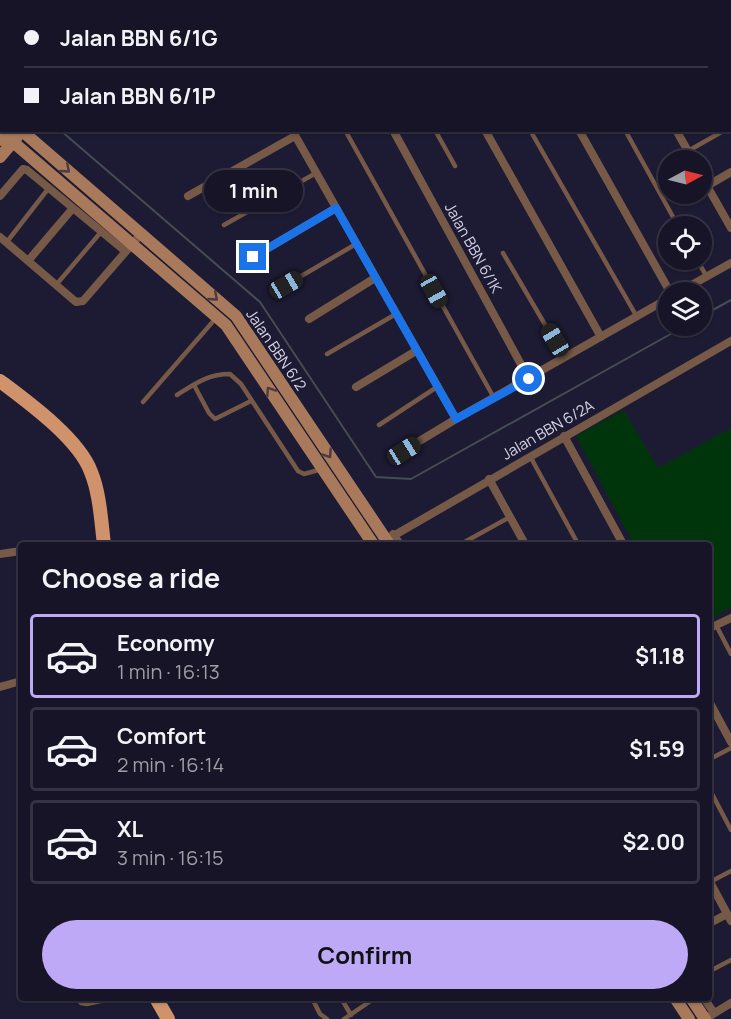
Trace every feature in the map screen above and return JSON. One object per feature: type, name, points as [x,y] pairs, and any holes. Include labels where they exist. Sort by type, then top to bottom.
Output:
[{"type":"main road","points":[[0,381],[24,399],[78,448],[91,471],[104,542]]},
{"type":"main road","points":[[158,1001],[168,1019]]},
{"type":"street","name":"Jalan BBN 6/2","points":[[23,132],[236,316],[387,541]]},
{"type":"street","name":"Jalan BBN 6/1K","points":[[394,132],[529,379]]},
{"type":"street","points":[[486,132],[601,338]]},
{"type":"street","points":[[580,132],[664,282]]},
{"type":"street","points":[[677,132],[686,150]]},
{"type":"street","points":[[188,196],[293,133],[456,419]]},
{"type":"street","points":[[0,157],[8,138]]},
{"type":"street","name":"Jalan BBN 6/2","points":[[8,138],[129,248],[226,325],[372,542]]},
{"type":"street","points":[[0,196],[23,169],[27,170],[101,232],[129,248]]},
{"type":"street","points":[[712,183],[731,172]]},
{"type":"street","points":[[712,194],[730,225]]},
{"type":"street","points":[[28,261],[73,208]]},
{"type":"street","points":[[253,257],[336,208]]},
{"type":"street","points":[[3,240],[76,302],[83,301],[141,234]]},
{"type":"street","points":[[697,282],[731,263]]},
{"type":"street","points":[[309,318],[375,278]]},
{"type":"street","points":[[404,451],[658,305]]},
{"type":"street","name":"Jalan BBN 6/2A","points":[[387,541],[489,479],[731,341]]},
{"type":"street","points":[[356,387],[416,351]]},
{"type":"street","points":[[564,436],[622,542]]},
{"type":"street","points":[[489,479],[524,542]]},
{"type":"street","points":[[0,554],[18,551]]},
{"type":"street","points":[[713,627],[731,618]]},
{"type":"street","points":[[0,687],[18,682]]},
{"type":"street","points":[[712,707],[731,742]]},
{"type":"street","points":[[712,886],[729,917],[712,922]]},
{"type":"street","points":[[677,1001],[689,1019]]},
{"type":"street","points":[[694,1001],[708,1017]]},
{"type":"street","points":[[705,1001],[708,1017]]},
{"type":"street","points":[[708,1017],[731,1003]]},
{"type":"lane","points":[[346,132],[495,399]]},
{"type":"lane","points":[[436,132],[455,165]]},
{"type":"lane","points":[[531,132],[637,317]]},
{"type":"lane","points":[[626,132],[672,216]]},
{"type":"lane","points":[[689,150],[721,132]]},
{"type":"lane","points":[[224,225],[316,173]]},
{"type":"lane","points":[[3,240],[48,189]]},
{"type":"lane","points":[[56,285],[101,232]]},
{"type":"lane","points":[[286,285],[356,244]]},
{"type":"lane","points":[[503,253],[565,358]]},
{"type":"lane","points":[[702,270],[706,277]]},
{"type":"lane","points":[[327,354],[396,314]]},
{"type":"lane","points":[[143,402],[217,317]]},
{"type":"lane","points":[[177,395],[216,374],[230,374],[241,384],[298,471],[304,474],[322,468]]},
{"type":"lane","points":[[194,385],[214,419],[251,401]]},
{"type":"lane","points":[[379,425],[437,387]]},
{"type":"lane","points":[[530,456],[577,542]]},
{"type":"lane","points":[[464,542],[510,517]]},
{"type":"lane","points":[[713,627],[731,654]]},
{"type":"lane","points":[[712,758],[731,748]]},
{"type":"lane","points":[[712,793],[731,830]]},
{"type":"lane","points":[[712,881],[731,871]]},
{"type":"lane","points":[[712,970],[731,960]]},
{"type":"lane","points":[[79,1001],[87,1004],[100,1001]]},
{"type":"lane","points":[[314,1001],[320,1014],[327,1019]]},
{"type":"lane","points":[[343,1001],[351,1015]]},
{"type":"lane","points":[[344,1019],[371,1001]]},
{"type":"green space","points":[[624,410],[658,468],[731,428],[731,607],[712,619],[712,542],[633,542],[576,436]]},
{"type":"waterway","points":[[62,132],[260,302],[376,477],[411,479],[667,336]]},
{"type":"waterway","points":[[712,310],[731,300]]},
{"type":"route","points":[[253,257],[336,208],[456,419],[529,379]]}]
